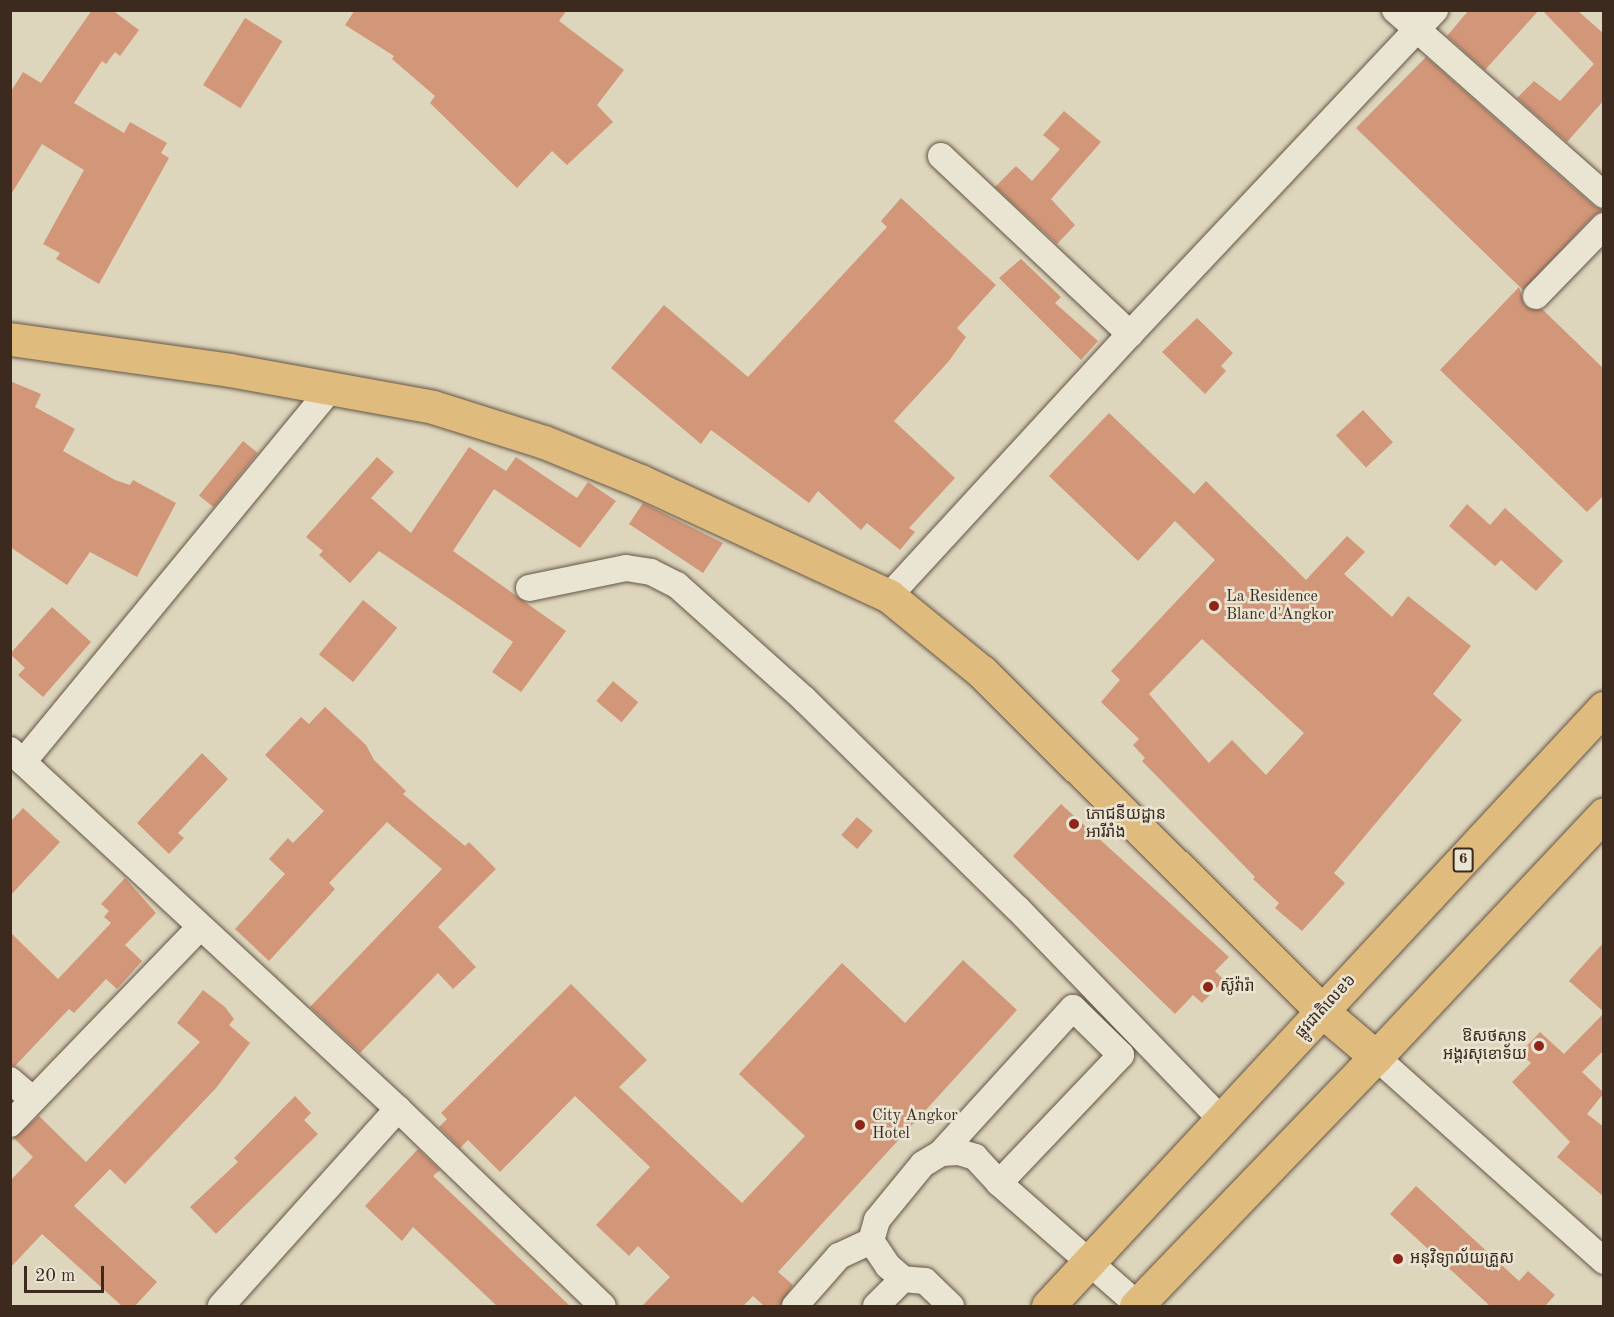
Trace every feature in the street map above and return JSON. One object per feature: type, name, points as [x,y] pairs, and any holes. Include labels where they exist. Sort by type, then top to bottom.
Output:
[{"type":"main road","points":[[10,339],[331,388],[433,407],[544,442],[738,523],[889,596],[982,672],[1322,1011],[1376,1057]]},
{"type":"main road","name":"ផ្លូវជាតិលេខ៦","points":[[1048,1306],[1604,708]]},
{"type":"main road","points":[[1137,1306],[1376,1057],[1604,814]]},
{"type":"street","points":[[1395,10],[1604,195]]},
{"type":"street","points":[[889,596],[1130,334],[1435,10]]},
{"type":"street","points":[[941,156],[1130,334]]},
{"type":"street","points":[[1536,296],[1604,226]]},
{"type":"street","points":[[331,388],[17,756],[199,928],[398,1109],[603,1306]]},
{"type":"street","points":[[529,588],[626,568],[651,572],[677,585],[804,699],[1017,908],[1221,1119]]},
{"type":"street","points":[[10,1124],[199,928]]},
{"type":"street","points":[[795,1306],[839,1256],[871,1241],[877,1220],[923,1164],[942,1153],[1073,1008],[1121,1055],[999,1183]]},
{"type":"street","points":[[1376,1057],[1604,1261]]},
{"type":"street","points":[[10,1080],[33,1100]]},
{"type":"street","points":[[221,1306],[398,1109]]},
{"type":"street","points":[[942,1153],[975,1156],[999,1183],[1137,1306]]},
{"type":"street","points":[[871,1241],[888,1266],[903,1279],[926,1281],[951,1306]]},
{"type":"street","points":[[876,1306],[903,1279]]},
{"type":"building","points":[[92,10],[112,10],[139,30],[120,56],[115,52],[106,64],[102,61],[74,103],[124,133],[130,122],[167,143],[161,153],[169,158],[99,284],[56,259],[60,253],[43,244],[84,170],[42,144],[10,196],[10,93],[23,72],[41,83]]},
{"type":"building","points":[[355,10],[567,10],[559,21],[624,70],[597,105],[613,122],[567,165],[552,151],[517,188],[430,103],[435,96],[392,59],[394,56],[345,25]]},
{"type":"building","points":[[1469,10],[1539,10],[1485,70],[1447,36]]},
{"type":"building","points":[[1542,10],[1577,10],[1604,34],[1604,100],[1567,142],[1517,98],[1534,81],[1560,101],[1594,64]]},
{"type":"building","points":[[245,18],[282,41],[240,108],[203,85]]},
{"type":"building","points":[[1426,57],[1594,206],[1604,210],[1593,216],[1523,290],[1356,128]]},
{"type":"building","points":[[1064,111],[1101,142],[1051,199],[1075,225],[1057,244],[995,187],[1016,166],[1032,181],[1060,149],[1043,135]]},
{"type":"building","points":[[901,198],[996,285],[957,328],[966,337],[949,361],[894,421],[955,478],[909,528],[915,532],[900,550],[867,523],[861,530],[818,491],[809,503],[711,430],[701,444],[611,368],[664,305],[748,377],[887,227],[881,221]]},
{"type":"building","points":[[1021,259],[1061,297],[1055,303],[1098,341],[1081,360],[999,278]]},
{"type":"building","points":[[1519,287],[1525,306],[1542,309],[1604,369],[1604,495],[1587,512],[1440,370]]},
{"type":"building","points":[[1197,318],[1233,353],[1221,366],[1226,371],[1205,394],[1162,352]]},
{"type":"building","points":[[10,381],[41,394],[35,407],[75,429],[63,451],[115,480],[130,485],[133,480],[176,503],[137,577],[90,552],[67,585],[10,547]]},
{"type":"building","points":[[1363,410],[1393,442],[1366,467],[1336,435]]},
{"type":"building","points":[[1109,413],[1194,494],[1206,481],[1306,580],[1347,536],[1365,552],[1344,574],[1392,617],[1408,596],[1471,646],[1433,694],[1462,720],[1334,873],[1345,883],[1302,931],[1275,908],[1279,903],[1253,879],[1255,877],[1142,761],[1145,758],[1133,745],[1139,739],[1101,702],[1120,680],[1111,671],[1215,560],[1175,521],[1138,561],[1049,476]],"holes":[[[1202,639],[1304,733],[1266,775],[1232,740],[1209,763],[1149,694]]]},
{"type":"building","points":[[243,441],[258,453],[214,507],[199,495]]},
{"type":"building","points":[[469,447],[506,471],[516,457],[577,498],[588,482],[616,501],[580,548],[494,489],[453,551],[566,631],[521,692],[492,672],[513,642],[379,551],[350,583],[319,555],[323,551],[306,537],[377,457],[394,472],[371,498],[411,533]]},
{"type":"building","points":[[643,503],[723,543],[703,573],[629,524]]},
{"type":"building","points":[[1467,504],[1490,525],[1505,508],[1563,561],[1536,591],[1501,560],[1495,566],[1449,526]]},
{"type":"building","points":[[363,600],[397,628],[353,682],[319,654]]},
{"type":"building","points":[[52,607],[91,642],[43,697],[18,675],[25,668],[10,654]]},
{"type":"building","points":[[613,681],[638,702],[622,722],[596,701]]},
{"type":"building","points":[[325,707],[366,745],[374,760],[406,791],[403,794],[465,846],[469,842],[496,869],[438,927],[476,967],[453,989],[438,973],[360,1053],[310,1007],[442,869],[387,822],[329,883],[335,889],[269,961],[235,929],[285,874],[269,859],[288,838],[293,843],[324,811],[265,755],[301,717],[309,724]]},
{"type":"building","points":[[202,753],[228,779],[178,833],[184,838],[169,854],[137,823]]},
{"type":"building","points":[[1061,804],[1229,957],[1215,971],[1224,980],[1202,1003],[1193,995],[1175,1014],[1013,856]]},
{"type":"building","points":[[23,808],[60,842],[10,896],[10,822]]},
{"type":"building","points":[[857,817],[873,831],[857,849],[841,835]]},
{"type":"building","points":[[125,878],[156,913],[125,945],[142,961],[117,989],[106,979],[74,1013],[69,1009],[15,1066],[10,1065],[10,932],[58,979],[111,923],[104,917],[109,911],[101,904]]},
{"type":"building","points":[[1604,942],[1604,1012],[1569,981]]},
{"type":"building","points":[[963,960],[1017,1010],[778,1272],[793,1285],[780,1306],[764,1306],[753,1296],[743,1306],[642,1306],[670,1277],[638,1246],[629,1256],[596,1225],[650,1167],[575,1096],[500,1172],[468,1140],[460,1148],[439,1127],[447,1119],[441,1113],[571,984],[647,1060],[619,1087],[742,1203],[805,1136],[739,1074],[842,963],[905,1023]]},
{"type":"building","points":[[203,990],[225,1007],[234,1019],[229,1025],[250,1043],[216,1088],[125,1184],[110,1169],[74,1206],[157,1282],[135,1306],[122,1306],[42,1234],[10,1268],[10,1181],[33,1157],[14,1138],[39,1116],[86,1162],[200,1042],[177,1023]]},
{"type":"building","points":[[1604,1013],[1604,1050],[1582,1072],[1604,1093],[1587,1114],[1604,1127],[1604,1197],[1557,1157],[1570,1142],[1512,1082],[1531,1063],[1520,1053],[1540,1032],[1564,1054]]},
{"type":"building","points":[[295,1096],[311,1113],[304,1120],[318,1134],[216,1234],[190,1207],[238,1162],[234,1158]]},
{"type":"building","points":[[418,1149],[440,1170],[433,1176],[570,1306],[497,1306],[413,1227],[402,1241],[365,1206]]},
{"type":"building","points":[[1416,1186],[1519,1281],[1528,1271],[1555,1295],[1545,1306],[1490,1306],[1390,1214]]},
{"type":"place","name":"La Residence Blanc d'Angkor","points":[[1214,606]]},
{"type":"place","name":"ភោជនីយដ្ឋាន អារីរាំង","points":[[1074,824]]},
{"type":"place","name":"ស៊ូវ៉ារ៉ា","points":[[1208,987]]},
{"type":"place","name":"ឱសថស្ថាន អង្គរសុខោទ័យ","points":[[1539,1046]]},
{"type":"place","name":"City Angkor Hotel","points":[[860,1125]]},
{"type":"place","name":"អនុវិទ្យាល័យគ្រួស","points":[[1398,1259]]}]
